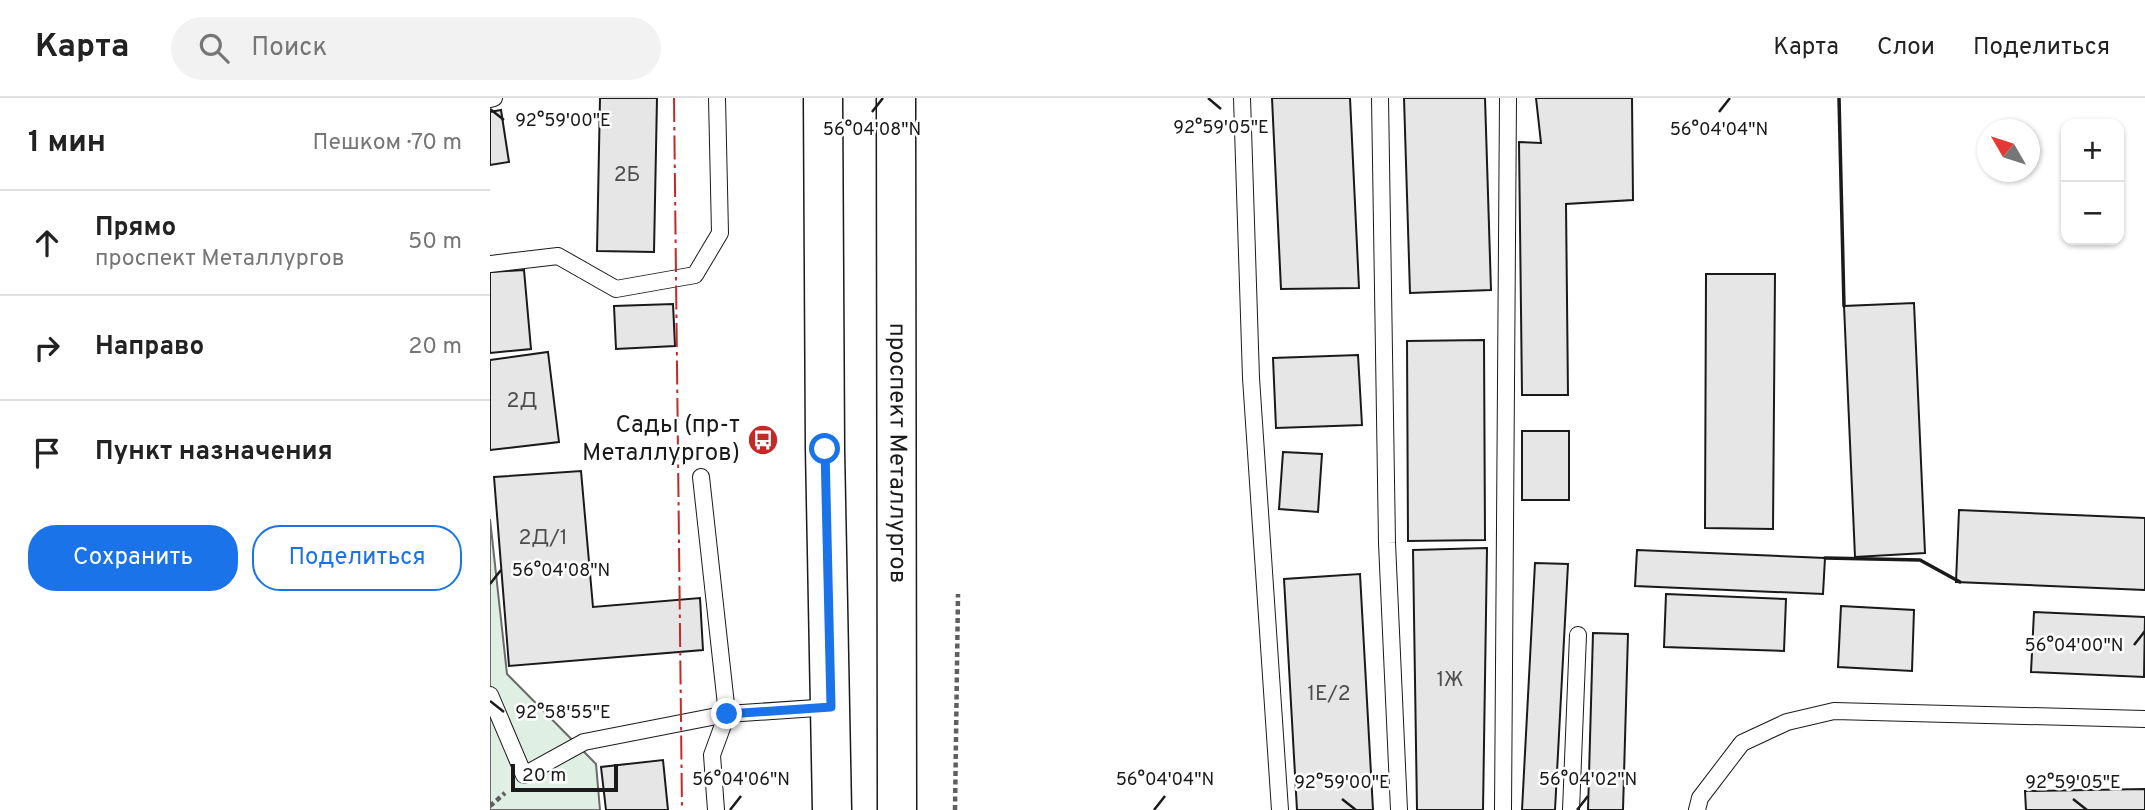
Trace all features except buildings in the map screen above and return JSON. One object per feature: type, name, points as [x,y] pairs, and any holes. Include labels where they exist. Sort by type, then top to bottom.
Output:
[{"type":"main road","points":[[823,98],[825,449],[832,810]]},
{"type":"main road","name":"проспект Металлургов","points":[[896,98],[897,810]]},
{"type":"lane","points":[[490,264],[558,256],[616,289],[695,275],[720,233],[717,98]]},
{"type":"lane","points":[[1242,98],[1251,378],[1280,810]]},
{"type":"lane","points":[[1380,98],[1387,543],[1399,810]]},
{"type":"lane","points":[[1503,810],[1508,98]]},
{"type":"lane","points":[[701,477],[727,714],[712,755],[716,810]]},
{"type":"lane","points":[[1570,810],[1578,635]]},
{"type":"lane","points":[[490,695],[524,775],[584,742],[727,714],[831,707]]},
{"type":"lane","points":[[1697,810],[1700,798],[1742,743],[1787,722],[1834,711],[2145,719]]},
{"type":"path","points":[[955,810],[958,594]]},
{"type":"green space","points":[[490,519],[507,674],[596,764],[600,810],[490,810]]},
{"type":"wall","points":[[1839,98],[1844,306]]},
{"type":"wall","points":[[1825,558],[1920,560],[1960,582]]},
{"type":"power","points":[[674,98],[682,810]]},
{"type":"place","name":"Сады (пр-т Металлургов)","points":[[763,440]]},
{"type":"route","points":[[727,714],[831,707],[825,449]]}]
